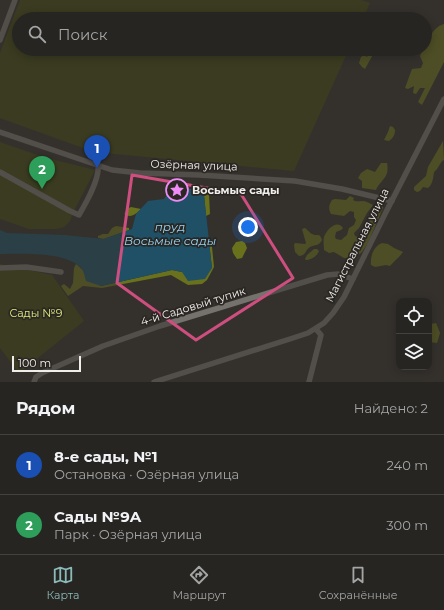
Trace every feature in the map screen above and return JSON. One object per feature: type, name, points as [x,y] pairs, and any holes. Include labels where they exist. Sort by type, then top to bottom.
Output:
[{"type":"street","points":[[0,40],[15,0]]},
{"type":"street","name":"Магистральная улица","points":[[154,382],[308,333],[324,324],[344,297],[444,99]]},
{"type":"street","name":"Озёрная улица","points":[[0,132],[112,170],[140,173],[296,181],[342,189],[392,201]]},
{"type":"street","points":[[0,172],[79,215],[97,179],[99,170],[98,165]]},
{"type":"street","points":[[0,268],[26,267],[61,272]]},
{"type":"street","name":"4-й Садовый тупик","points":[[34,382],[36,377],[42,373],[103,346],[160,326],[326,275],[338,274],[353,279]]},
{"type":"street","points":[[309,382],[320,335],[316,328]]},
{"type":"highlighted area","points":[[132,175],[241,194],[293,278],[196,340],[117,283]]},
{"type":"green space","points":[[20,0],[361,0],[370,3],[366,12],[15,12]]},
{"type":"green space","points":[[12,21],[12,56],[346,56],[294,171],[94,152],[0,118],[0,53]]},
{"type":"green space","points":[[444,24],[444,62],[422,105],[418,102],[425,88],[420,88],[416,94],[413,93],[414,86],[408,89],[405,88],[412,69],[421,68],[423,63],[420,56],[432,56],[432,34]]},
{"type":"green space","points":[[372,56],[365,69],[359,63],[361,57]]},
{"type":"green space","points":[[390,126],[395,130],[393,138],[389,141],[384,140],[388,132]]},
{"type":"green space","points":[[443,141],[444,160],[434,172],[431,185],[428,188],[423,187],[417,192],[414,190],[414,187],[426,176],[428,167]]},
{"type":"green space","points":[[0,142],[43,157],[95,170],[74,211],[71,209],[69,214],[72,215],[70,221],[64,227],[56,229],[29,229],[0,219]]},
{"type":"green space","points":[[381,163],[387,163],[388,168],[386,175],[376,190],[362,188],[362,181],[358,178],[361,173],[367,169],[375,172]]},
{"type":"green space","points":[[209,194],[210,214],[206,216],[204,195]]},
{"type":"green space","points":[[350,196],[354,198],[354,201],[365,201],[373,205],[359,228],[354,233],[355,236],[358,237],[364,232],[375,207],[379,203],[383,204],[383,208],[368,243],[362,252],[356,257],[344,258],[334,252],[329,253],[324,250],[324,239],[325,234],[332,226],[338,224],[343,228],[336,232],[335,237],[336,239],[341,240],[347,235],[349,228],[354,225],[356,220],[354,217],[354,212],[350,211],[344,216],[331,214],[329,208],[332,200],[346,200]]},
{"type":"green space","points":[[131,207],[141,209],[136,214],[131,216],[124,214],[127,209]]},
{"type":"green space","points":[[116,226],[129,228],[129,230],[104,239],[98,238],[98,236],[103,234],[108,234],[112,228]]},
{"type":"green space","points":[[305,228],[314,235],[319,235],[322,240],[318,244],[308,248],[303,255],[299,256],[295,252],[294,245],[295,243],[306,243],[302,229]]},
{"type":"green space","points":[[242,241],[245,243],[247,248],[242,258],[237,259],[232,248],[236,242]]},
{"type":"green space","points":[[209,243],[212,247],[214,267],[207,280],[202,284],[188,285],[171,275],[102,288],[83,286],[68,296],[61,286],[64,284],[70,289],[73,283],[74,268],[76,264],[101,286],[172,270],[182,272],[212,268]]},
{"type":"green space","points":[[382,243],[388,244],[403,252],[390,266],[386,265],[375,267],[371,265],[372,255],[377,246]]},
{"type":"green space","points":[[314,249],[319,251],[318,253],[312,258],[306,260],[307,255]]},
{"type":"green space","name":"Сады №9","points":[[0,264],[52,275],[84,321],[19,373],[0,348]]},
{"type":"green space","points":[[436,323],[440,333],[437,343],[432,342],[432,324]]},
{"type":"water","name":"пруд Восьмые сады","points":[[196,188],[204,195],[212,268],[205,279],[188,281],[182,272],[172,270],[101,286],[86,281],[82,269],[75,263],[66,259],[55,256],[31,254],[0,254],[0,230],[7,233],[65,235],[103,239],[132,229],[136,214],[148,201],[164,199],[169,192]]},
{"type":"place","name":"8-е сады, №1","points":[[97,168]]},
{"type":"place","name":"Сады №9А","points":[[42,189]]},
{"type":"place","name":"Восьмые сады","points":[[177,190]]}]
